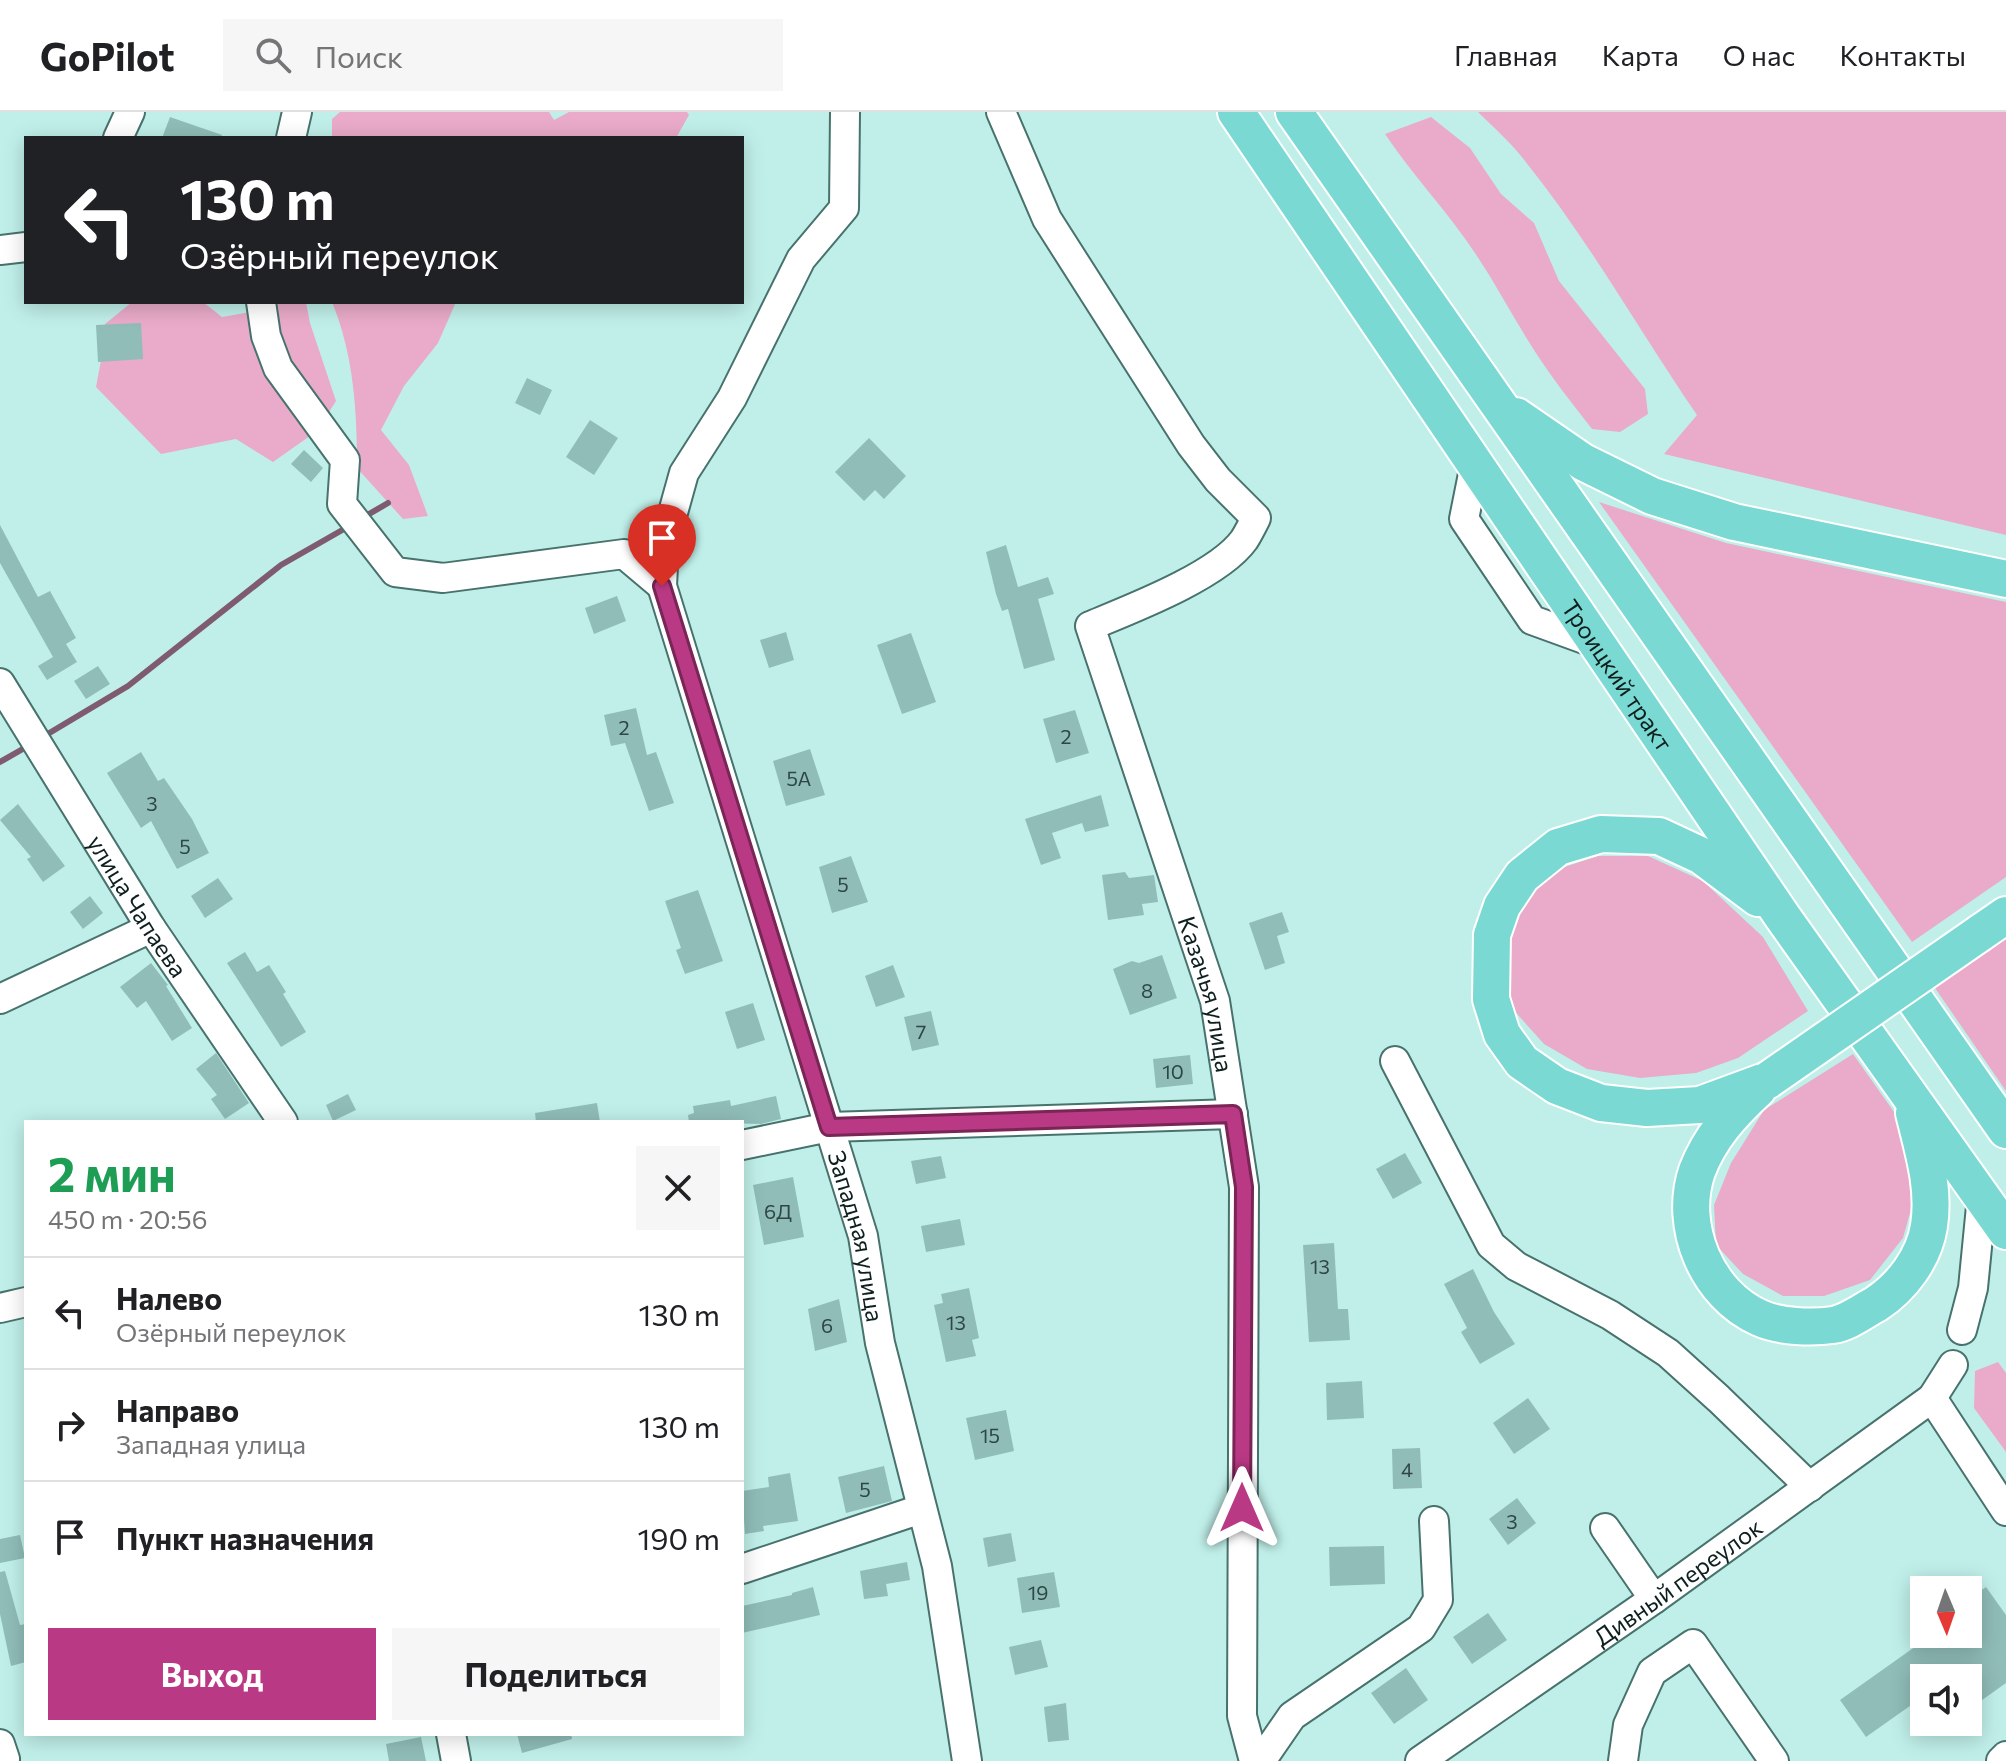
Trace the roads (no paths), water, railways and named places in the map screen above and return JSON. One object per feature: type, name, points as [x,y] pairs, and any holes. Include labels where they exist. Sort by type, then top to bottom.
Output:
[{"type":"main road","name":"Троицкий тракт","points":[[1236,112],[1782,916],[2006,1231]]},
{"type":"main road","points":[[1294,112],[2006,1130]]},
{"type":"main road","points":[[1495,402],[1583,462],[1652,496],[1734,522],[2006,579]]},
{"type":"main road","points":[[1768,1080],[1700,1105],[1647,1108],[1601,1103],[1557,1086],[1522,1062],[1502,1034],[1491,999],[1492,935],[1502,906],[1522,876],[1558,847],[1601,834],[1659,836],[1702,856],[1782,916]]},
{"type":"main road","points":[[1910,1094],[1931,1181],[1928,1228],[1915,1264],[1893,1293],[1835,1325],[1763,1320],[1733,1303],[1708,1270],[1694,1239],[1691,1205],[1697,1171],[1725,1120],[1768,1080],[1993,924]]},
{"type":"street","points":[[119,136],[130,112]]},
{"type":"street","points":[[291,136],[297,112]]},
{"type":"street","points":[[662,586],[664,545],[684,473],[732,398],[801,259],[844,208],[845,112]]},
{"type":"street","name":"Казачья улица","points":[[1001,112],[1047,219],[1191,445],[1218,480],[1256,518],[1242,543],[1204,573],[1090,626],[1215,1001],[1244,1187],[1242,1716],[1254,1761]]},
{"type":"street","points":[[0,250],[24,247]]},
{"type":"street","points":[[261,304],[266,336],[278,368],[345,460],[342,504],[395,572],[443,578],[624,554],[662,586]]},
{"type":"street","name":"Западная улица","points":[[662,586],[863,1236],[880,1343],[937,1566],[967,1761]]},
{"type":"street","name":"улица Чапаева","points":[[0,683],[151,928],[282,1120]]},
{"type":"street","points":[[0,999],[151,928]]},
{"type":"street","points":[[1395,1061],[1491,1245],[1516,1266],[1610,1315],[1668,1353],[1810,1487]]},
{"type":"street","points":[[744,1145],[829,1127],[1233,1114]]},
{"type":"street","points":[[1962,1330],[1973,1288],[1982,1196]]},
{"type":"street","points":[[0,1308],[24,1302]]},
{"type":"street","points":[[1953,1365],[1932,1398],[2006,1511]]},
{"type":"street","name":"Дивный переулок","points":[[1420,1761],[1654,1599],[1932,1398]]},
{"type":"street","points":[[744,1568],[921,1509]]},
{"type":"street","points":[[1261,1761],[1292,1716],[1421,1628],[1438,1600],[1434,1521]]},
{"type":"street","points":[[1605,1528],[1654,1599]]},
{"type":"street","points":[[1623,1761],[1628,1725],[1652,1672],[1693,1644],[1774,1761]]},
{"type":"street","points":[[451,1736],[456,1761]]},
{"type":"street","points":[[2001,1761],[2006,1756]]},
{"type":"waterway","points":[[364,517],[388,503]]},
{"type":"waterway","points":[[41,738],[128,686],[281,565],[351,525]]},
{"type":"waterway","points":[[0,762],[28,746]]}]
